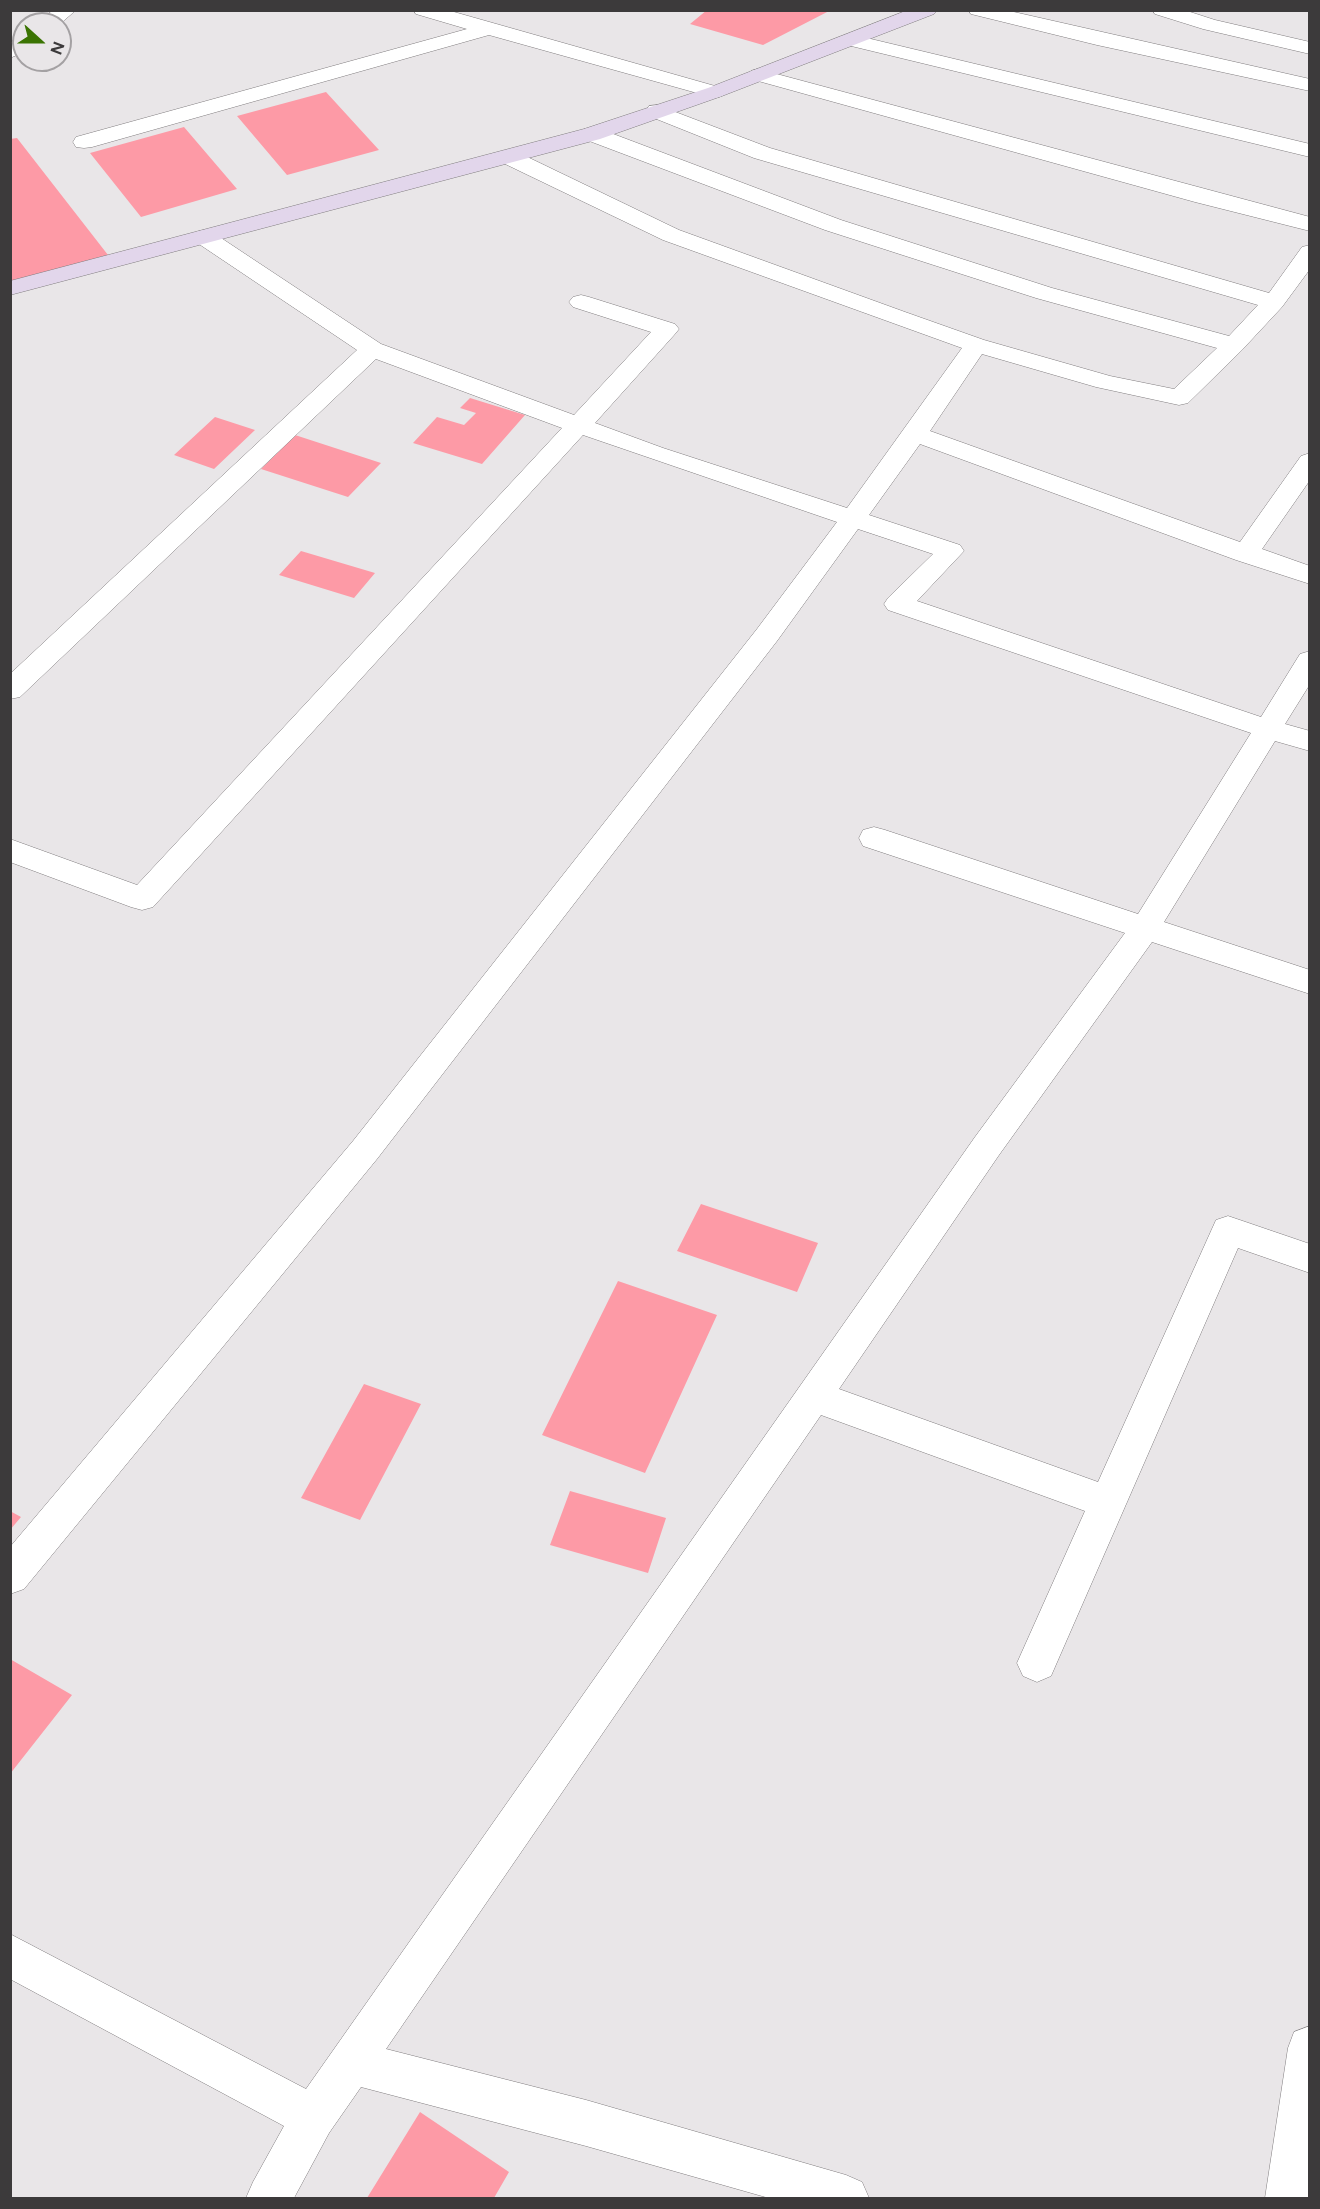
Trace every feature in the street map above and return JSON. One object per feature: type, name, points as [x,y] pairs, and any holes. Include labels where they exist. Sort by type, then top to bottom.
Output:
[{"type":"main road","points":[[10,288],[592,134],[715,92],[923,11]]},
{"type":"street","points":[[423,10],[715,92]]},
{"type":"street","points":[[978,10],[1097,39],[1310,85]]},
{"type":"street","points":[[1162,10],[1210,25],[1306,45]]},
{"type":"street","points":[[1210,25],[1248,14]]},
{"type":"street","points":[[84,142],[488,28]]},
{"type":"street","points":[[850,40],[1310,151]]},
{"type":"street","points":[[758,75],[1203,197],[1310,224]]},
{"type":"street","points":[[657,111],[762,153],[1274,302]]},
{"type":"street","points":[[592,134],[833,225],[1044,293],[1234,345]]},
{"type":"street","points":[[508,157],[671,235],[976,345],[1105,382],[1179,398],[1234,345],[1274,302],[1310,252]]},
{"type":"street","points":[[204,237],[372,349],[654,453],[951,551],[898,604],[1268,729],[1310,741]]},
{"type":"street","points":[[10,850],[142,898],[667,329],[581,302]]},
{"type":"street","points":[[10,1576],[365,1150],[767,635],[915,434],[976,345]]},
{"type":"street","points":[[10,690],[372,349]]},
{"type":"street","points":[[915,434],[1245,555],[1310,576]]},
{"type":"street","points":[[1245,555],[1310,461]]},
{"type":"street","points":[[269,2199],[313,2117],[987,1146],[1145,928],[1310,660]]},
{"type":"street","points":[[874,838],[1310,982]]},
{"type":"street","points":[[1036,1663],[1228,1230],[1310,1259]]},
{"type":"street","points":[[814,1396],[1108,1502]]},
{"type":"street","points":[[10,1955],[313,2117]]},
{"type":"street","points":[[1288,2199],[1310,2048]]},
{"type":"street","points":[[351,2062],[586,2123],[846,2199]]},
{"type":"building","points":[[707,10],[831,10],[763,45],[690,24]]},
{"type":"building","points":[[326,92],[379,150],[287,175],[237,116]]},
{"type":"building","points":[[184,127],[237,189],[141,217],[90,153]]},
{"type":"building","points":[[17,138],[108,255],[10,282],[10,139]]},
{"type":"building","points":[[470,398],[525,415],[482,464],[413,443],[437,417],[464,425],[476,413],[460,408]]},
{"type":"building","points":[[215,417],[255,430],[214,469],[174,455]]},
{"type":"building","points":[[295,435],[381,463],[348,497],[261,469]]},
{"type":"building","points":[[301,551],[375,573],[354,598],[279,575]]},
{"type":"building","points":[[701,1204],[818,1243],[797,1292],[677,1251]]},
{"type":"building","points":[[618,1281],[717,1315],[645,1473],[542,1435]]},
{"type":"building","points":[[364,1384],[421,1404],[360,1520],[301,1498]]},
{"type":"building","points":[[570,1491],[666,1518],[648,1573],[550,1545]]},
{"type":"building","points":[[10,1511],[21,1517],[10,1530]]},
{"type":"building","points":[[10,1659],[72,1695],[10,1774]]},
{"type":"building","points":[[420,2112],[509,2172],[494,2198],[367,2198]]}]
